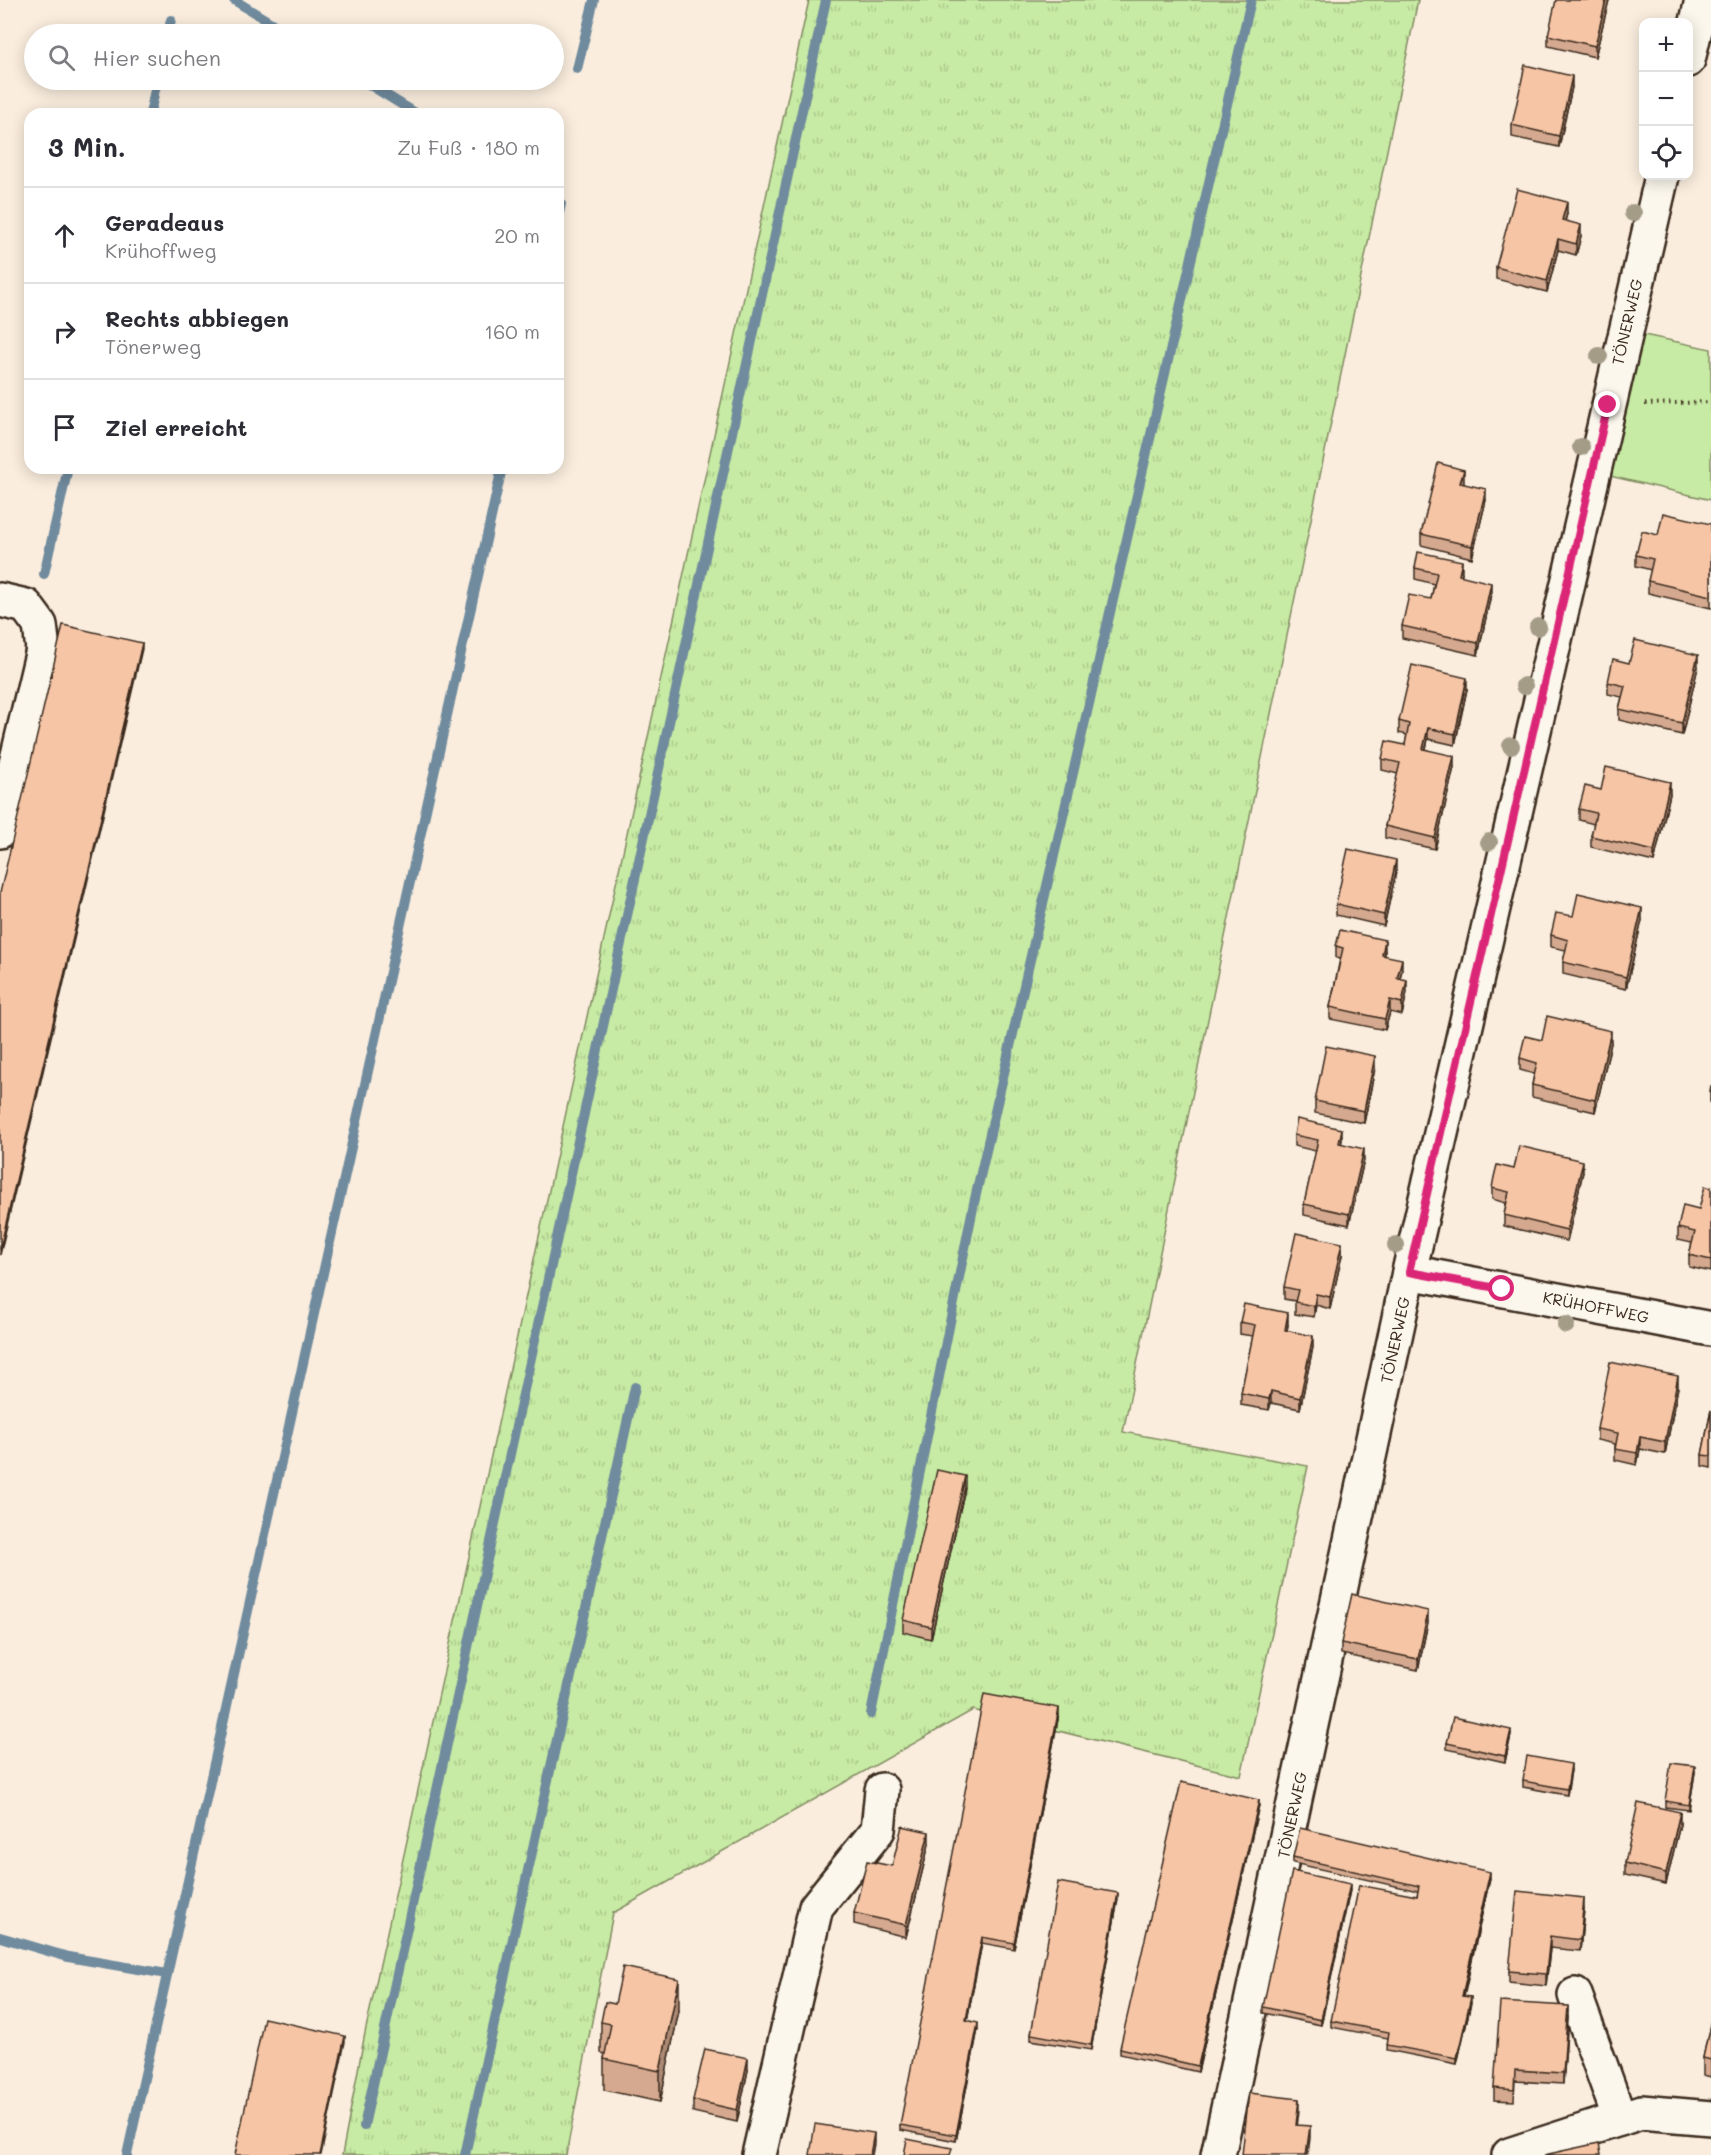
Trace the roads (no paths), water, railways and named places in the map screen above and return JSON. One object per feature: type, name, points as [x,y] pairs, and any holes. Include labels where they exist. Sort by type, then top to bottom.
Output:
[{"type":"street","points":[[1693,42],[1702,0]]},
{"type":"street","name":"TÖNERWEG","points":[[1218,2155],[1409,1272],[1661,180]]},
{"type":"street","points":[[0,600],[26,606],[40,626],[43,650],[0,831]]},
{"type":"street","name":"KRÜHOFFWEG","points":[[1409,1272],[1711,1329]]},
{"type":"street","points":[[759,2155],[816,1907],[878,1830],[882,1790]]},
{"type":"street","points":[[1575,1995],[1620,2119]]},
{"type":"street","points":[[1509,2155],[1641,2112],[1711,2118]]},
{"type":"waterway","points":[[234,0],[273,24]]},
{"type":"waterway","points":[[577,69],[594,0]]},
{"type":"waterway","points":[[364,2126],[826,0]]},
{"type":"waterway","points":[[871,1714],[974,1203],[1251,0]]},
{"type":"waterway","points":[[170,24],[171,20]]},
{"type":"waterway","points":[[151,108],[155,90]]},
{"type":"waterway","points":[[378,90],[407,108]]},
{"type":"waterway","points":[[44,574],[67,474]]},
{"type":"waterway","points":[[127,2155],[501,474]]},
{"type":"waterway","points":[[465,2155],[635,1387]]},
{"type":"waterway","points":[[0,1937],[68,1957],[167,1974]]}]
